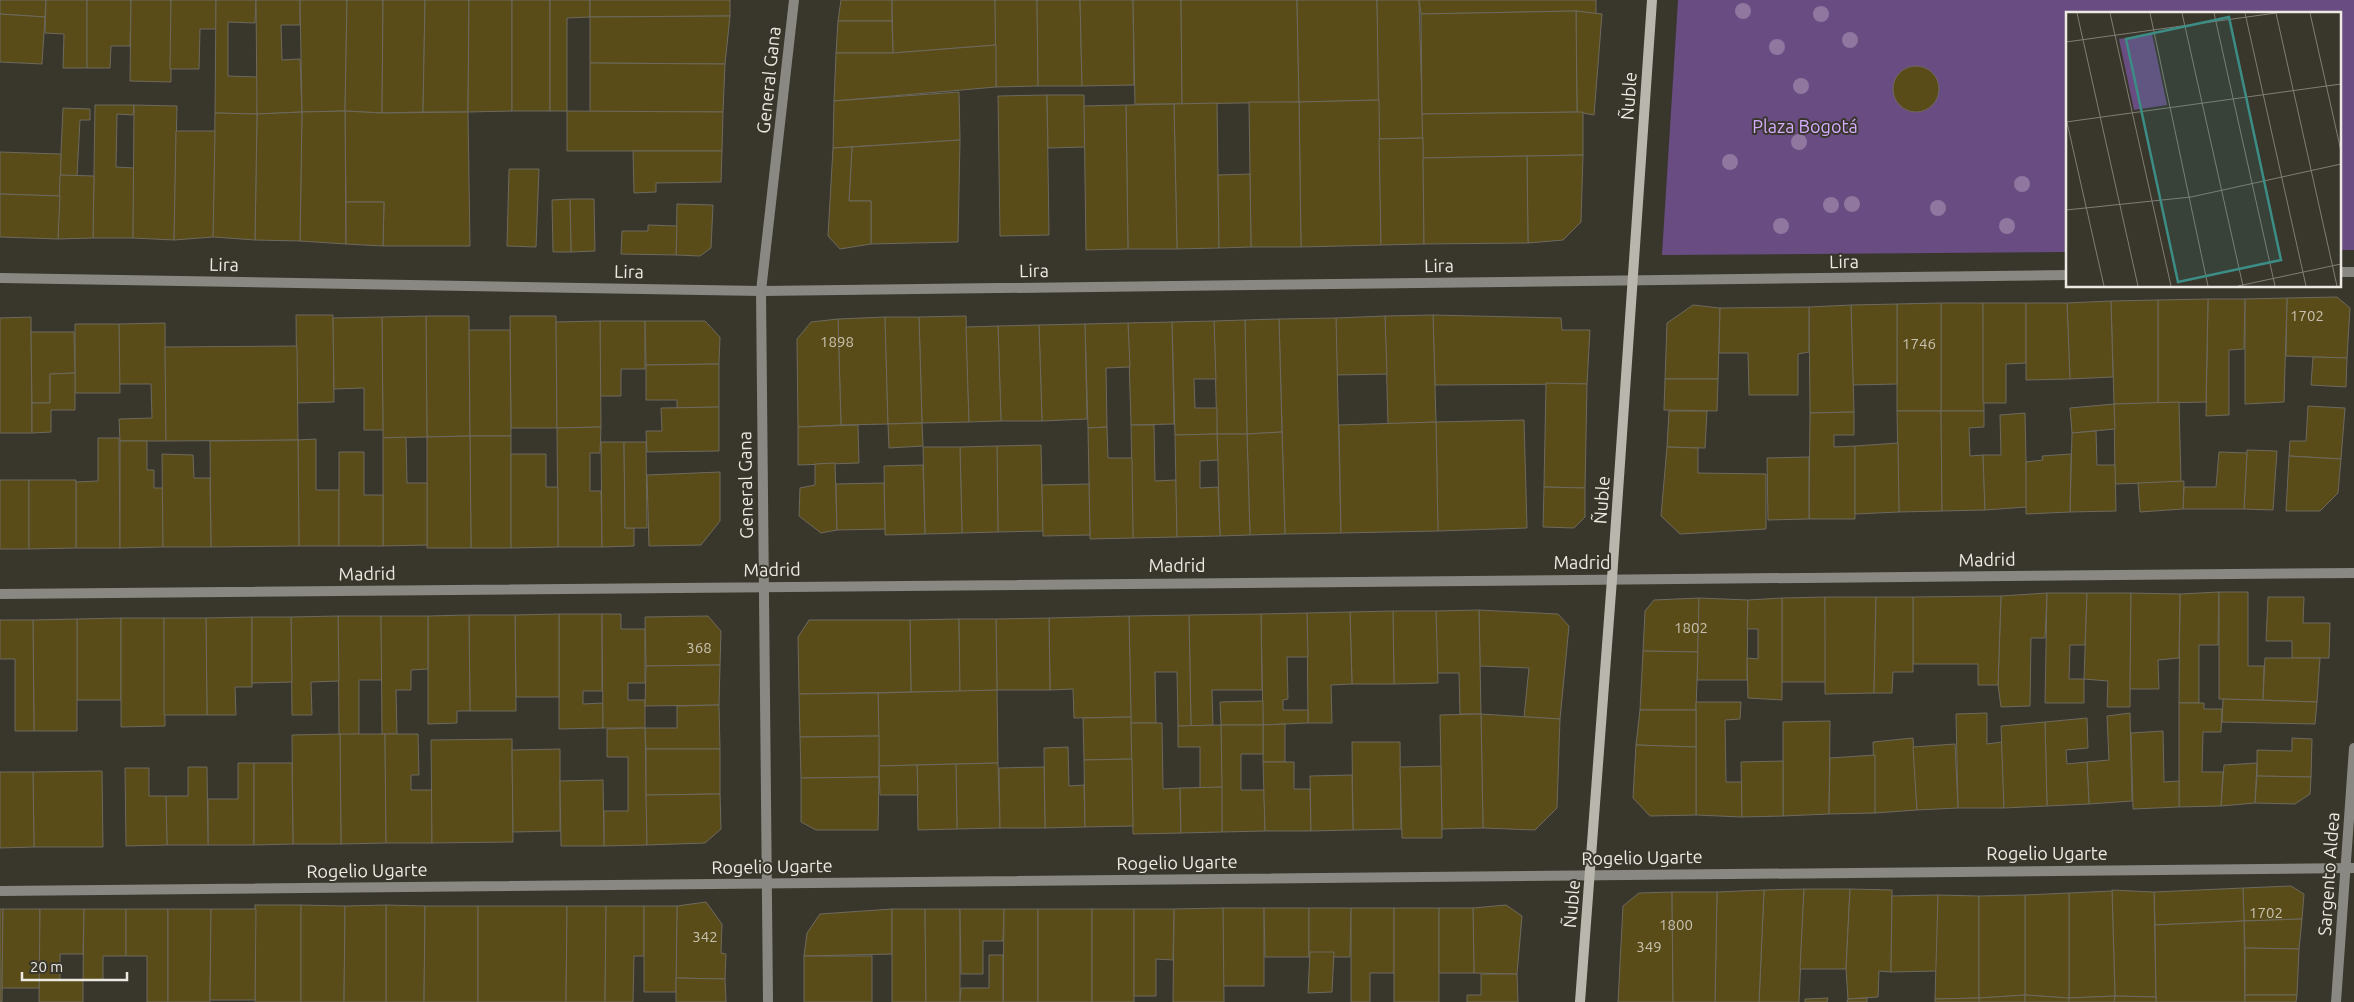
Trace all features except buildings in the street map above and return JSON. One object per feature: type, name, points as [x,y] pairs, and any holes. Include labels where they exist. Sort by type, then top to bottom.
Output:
[{"type":"main road","name":"Ñuble","points":[[1580,1002],[1612,579],[1652,0]]},
{"type":"street","name":"General Gana","points":[[768,1002],[762,290],[794,0]]},
{"type":"street","name":"Lira","points":[[0,278],[762,290],[2066,275]]},
{"type":"street","name":"Madrid","points":[[0,594],[2354,573]]},
{"type":"street","name":"Sargento Aldea","points":[[2336,1002],[2350,868],[2354,748]]},
{"type":"street","name":"Rogelio Ugarte","points":[[0,891],[2350,868]]},
{"type":"green space","name":"Plaza Bogotá","points":[[1678,0],[2354,0],[2354,250],[2342,250],[2342,12],[2066,12],[2066,252],[1662,255]]}]
